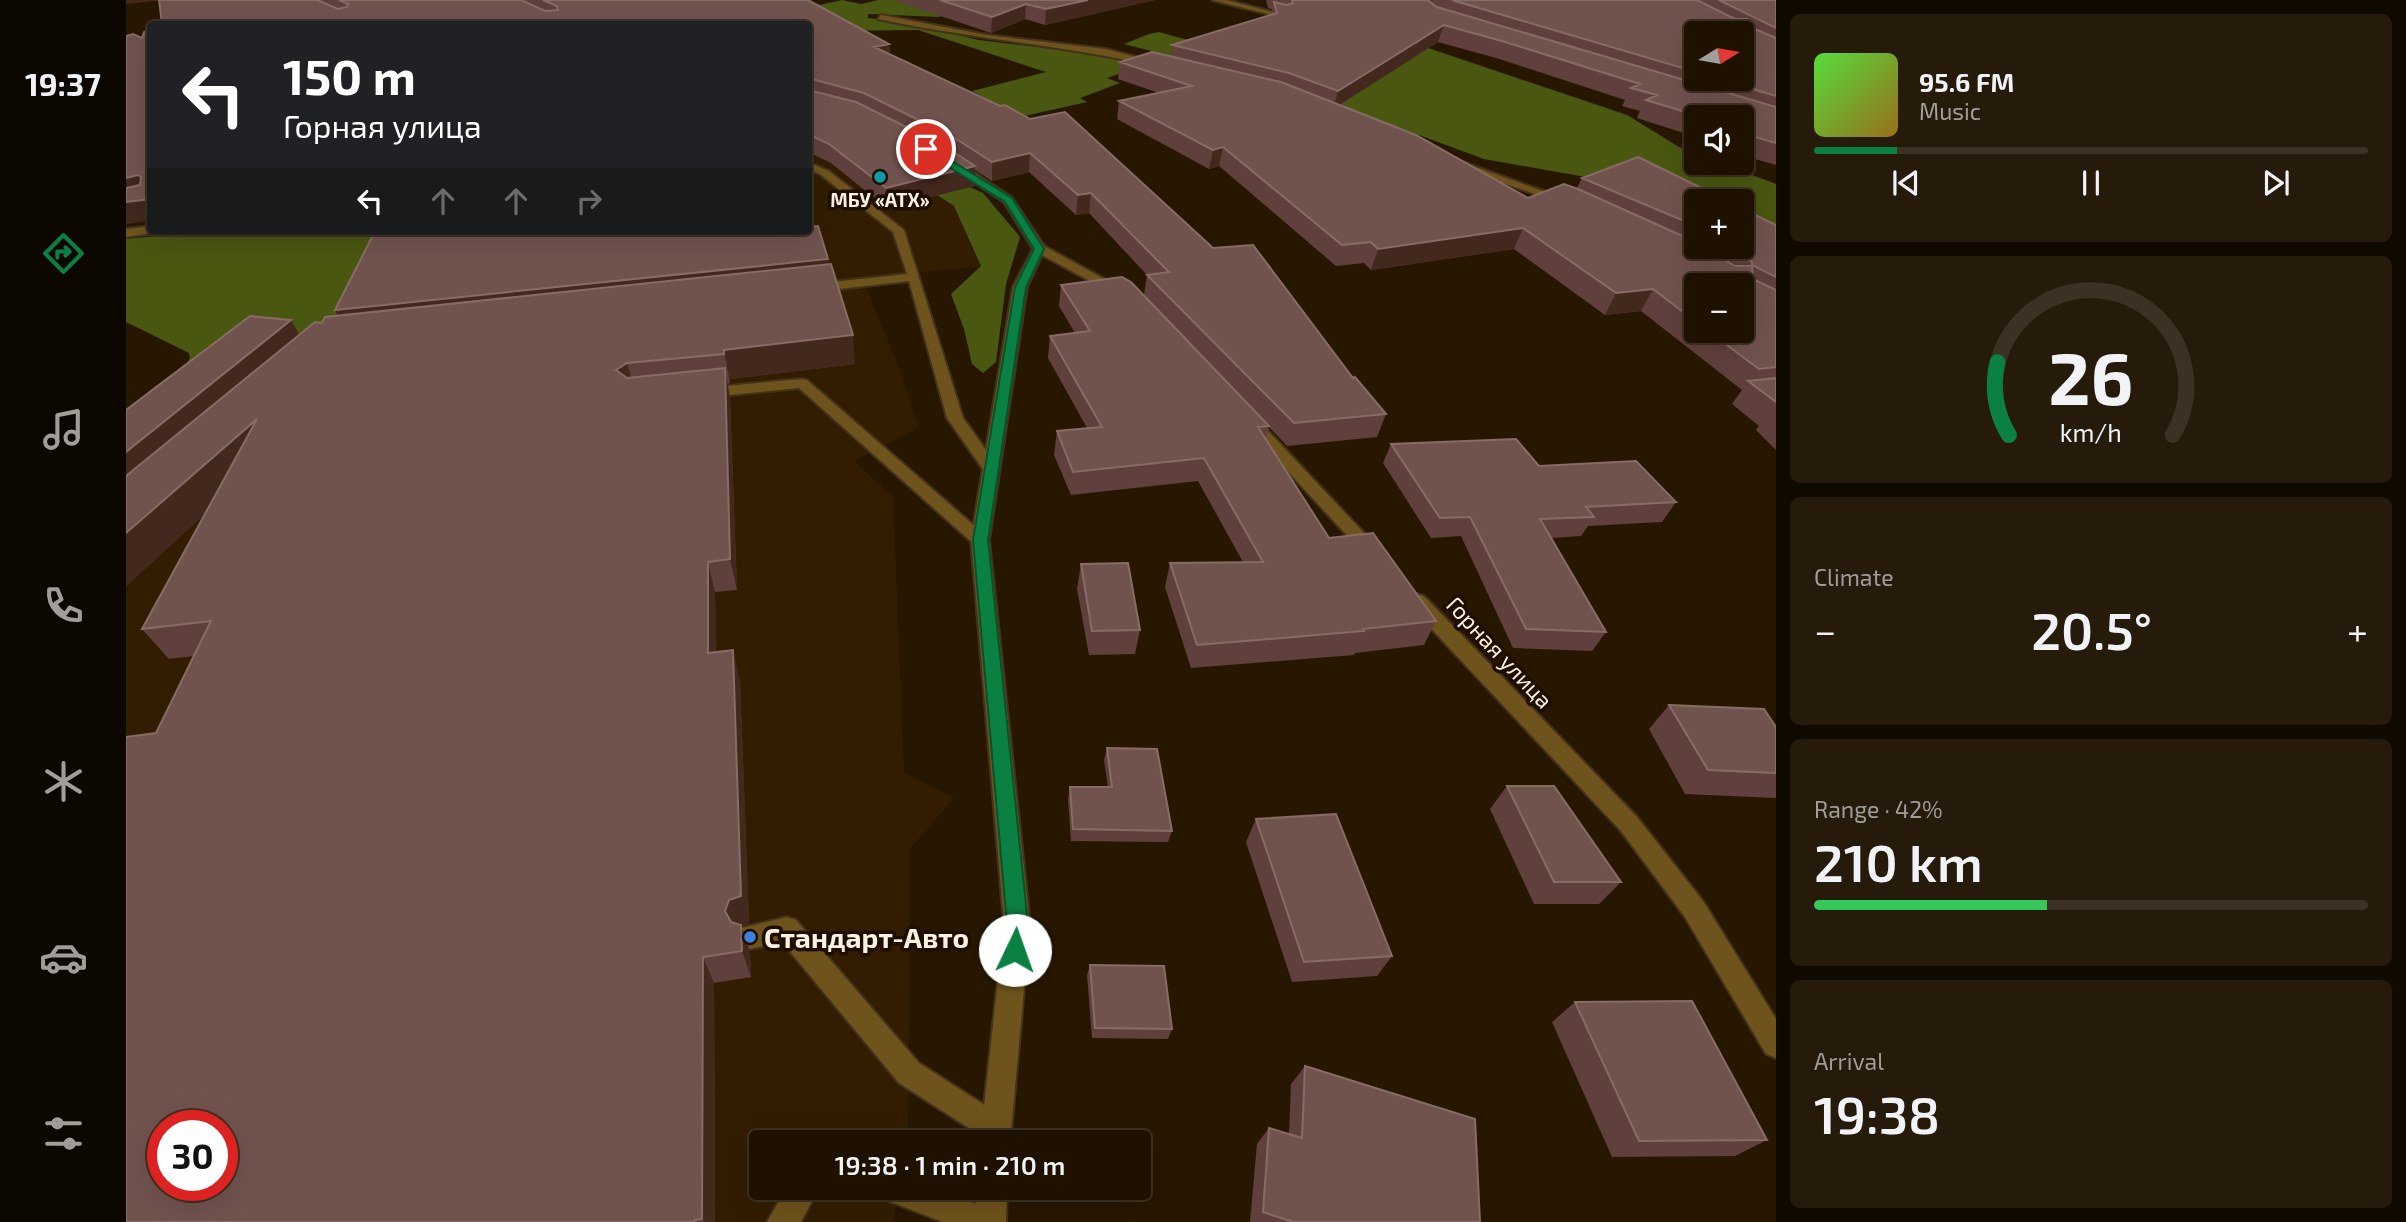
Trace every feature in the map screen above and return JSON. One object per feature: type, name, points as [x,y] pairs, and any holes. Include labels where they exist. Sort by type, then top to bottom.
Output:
[{"type":"street","points":[[1216,0],[1284,16]]},
{"type":"street","points":[[881,17],[987,37],[1106,52],[1172,67]]},
{"type":"street","points":[[948,160],[1008,200],[1039,249],[1135,299]]},
{"type":"street","points":[[1450,161],[1574,204]]},
{"type":"street","points":[[812,167],[825,173],[898,230],[955,418],[990,468]]},
{"type":"street","points":[[126,233],[147,230]]},
{"type":"street","points":[[997,1130],[1017,924],[981,540],[1020,287],[1039,249]]},
{"type":"street","points":[[803,289],[914,277]]},
{"type":"street","points":[[691,394],[802,383],[981,540]]},
{"type":"street","points":[[1238,409],[1388,569]]},
{"type":"street","name":"Горная улица","points":[[1406,589],[1629,824],[1694,909],[1776,1044]]},
{"type":"street","points":[[750,937],[787,929],[909,1073],[988,1130]]},
{"type":"street","points":[[783,1222],[797,1200]]},
{"type":"street","points":[[925,1200],[983,1222]]},
{"type":"street","points":[[990,1222],[991,1200]]},
{"type":"shaded area","points":[[812,126],[954,206],[981,266],[754,289],[335,323],[373,235],[812,235]]},
{"type":"shaded area","points":[[866,287],[900,370],[919,427],[854,461],[893,497],[904,773],[954,798],[910,849],[908,1130],[749,1130],[749,1200],[897,1200],[893,1222],[126,1222],[126,457],[406,338]]},
{"type":"green space","points":[[842,0],[861,4],[878,0],[970,0],[964,11],[938,17],[868,14],[868,18],[909,23],[979,40],[1104,55],[1163,68],[1136,68],[1107,78],[1120,83],[1080,98],[1087,102],[1020,117],[972,91],[1046,72],[918,30],[833,31],[812,26],[812,21],[793,21],[757,12],[801,9]]},
{"type":"green space","points":[[1159,32],[1220,49],[1428,48],[1627,115],[1684,149],[1684,175],[1752,175],[1776,184],[1776,235],[1754,229],[1754,189],[1684,189],[1684,198],[1484,159],[1281,84],[1124,44]]},
{"type":"green space","points":[[932,170],[983,193],[1020,237],[1006,284],[996,362],[983,373],[972,364],[964,329],[951,294],[981,266],[954,206],[937,195]]},
{"type":"green space","points":[[166,235],[373,235],[335,323],[130,425],[153,388],[190,358],[189,353],[126,322],[126,239]]},
{"type":"building","points":[[159,0],[317,0],[338,9],[347,7],[348,4],[339,0],[521,0],[545,11],[558,10],[557,6],[543,0],[808,0],[889,44],[874,47],[1000,106],[1005,105],[1030,119],[1065,112],[1213,248],[1253,245],[1353,378],[1355,377],[1386,414],[1294,423],[1147,275],[1169,272],[1091,193],[1078,195],[1030,153],[992,162],[953,137],[864,93],[812,79],[812,21],[162,21]]},
{"type":"building","points":[[940,0],[1088,0],[1046,9],[1026,4],[992,17]]},
{"type":"building","points":[[1292,0],[1427,0],[1437,7],[1684,80],[1684,91],[1722,91],[1776,107],[1776,143],[1754,137],[1754,105],[1684,105],[1684,112],[1646,100],[1657,95],[1631,88],[1640,84],[1444,25],[1338,91],[1289,73],[1172,45],[1277,13],[1274,2],[1287,5],[1293,3]]},
{"type":"building","points":[[1452,0],[1697,0],[1735,19],[1747,19],[1684,21],[1684,68]]},
{"type":"building","points":[[1719,0],[1776,0],[1776,28]]},
{"type":"building","points":[[1754,29],[1776,38],[1776,96],[1754,90]]},
{"type":"building","points":[[147,31],[147,199],[126,202],[126,188],[140,185],[141,177],[138,175],[126,178],[126,36],[133,34],[142,38]]},
{"type":"building","points":[[1152,52],[1281,82],[1416,135],[1528,198],[1564,184],[1684,237],[1684,259],[1723,259],[1735,266],[1752,266],[1753,273],[1684,273],[1684,313],[1653,289],[1616,293],[1523,228],[1378,249],[1371,242],[1342,245],[1223,147],[1213,150],[1119,101],[1192,86],[1120,62]]},
{"type":"building","points":[[812,91],[856,102],[943,145],[975,166],[886,188],[829,144],[812,136]]},
{"type":"building","points":[[1638,157],[1703,189],[1684,189],[1684,221],[1582,178]]},
{"type":"building","points":[[1754,214],[1776,225],[1776,277],[1752,265],[1747,259],[1754,259]]},
{"type":"building","points":[[818,226],[828,259],[335,310],[373,235],[812,235],[812,227]]},
{"type":"building","points":[[831,264],[853,335],[724,350],[724,354],[627,363],[616,370],[627,378],[725,368],[730,559],[708,562],[708,653],[733,650],[741,896],[729,900],[725,911],[731,922],[741,925],[742,951],[703,957],[702,1219],[694,1222],[126,1222],[126,737],[156,733],[211,621],[142,629],[257,419],[126,533],[126,476],[315,322],[322,323],[325,317]]},
{"type":"building","points":[[1122,277],[1131,282],[1269,426],[1258,427],[1329,538],[1373,533],[1436,621],[1363,629],[1364,631],[1197,645],[1170,563],[1263,562],[1204,458],[1073,472],[1057,431],[1102,427],[1050,336],[1090,331],[1061,285]]},
{"type":"building","points":[[1754,279],[1776,290],[1776,367],[1759,369],[1724,343],[1754,343]]},
{"type":"building","points":[[250,316],[291,320],[126,452],[126,410]]},
{"type":"building","points":[[1776,378],[1776,402],[1748,381]]},
{"type":"building","points":[[1516,439],[1539,466],[1636,461],[1676,502],[1586,507],[1594,517],[1540,519],[1606,632],[1526,629],[1470,517],[1440,518],[1391,444]]},
{"type":"building","points":[[1128,563],[1140,630],[1092,631],[1081,564]]},
{"type":"building","points":[[1669,705],[1764,709],[1776,727],[1776,773],[1708,770]]},
{"type":"building","points":[[1107,748],[1157,749],[1172,831],[1073,829],[1070,787],[1112,787]]},
{"type":"building","points":[[1507,786],[1554,786],[1621,882],[1554,882]]},
{"type":"building","points":[[1336,814],[1392,956],[1304,962],[1256,819]]},
{"type":"building","points":[[1090,965],[1164,966],[1172,1029],[1095,1028]]},
{"type":"building","points":[[1692,1001],[1767,1140],[1639,1141],[1575,1002]]},
{"type":"building","points":[[1305,1066],[1475,1119],[1480,1222],[1293,1222],[1263,1212],[1269,1128],[1302,1138]]},
{"type":"place","name":"МБУ «АТХ»","points":[[880,177]]},
{"type":"place","name":"Стандарт-Авто","points":[[750,937]]},
{"type":"route","points":[[926,149],[948,160],[1008,200],[1039,249],[1020,287],[981,540],[1017,924],[1015,950]]}]
